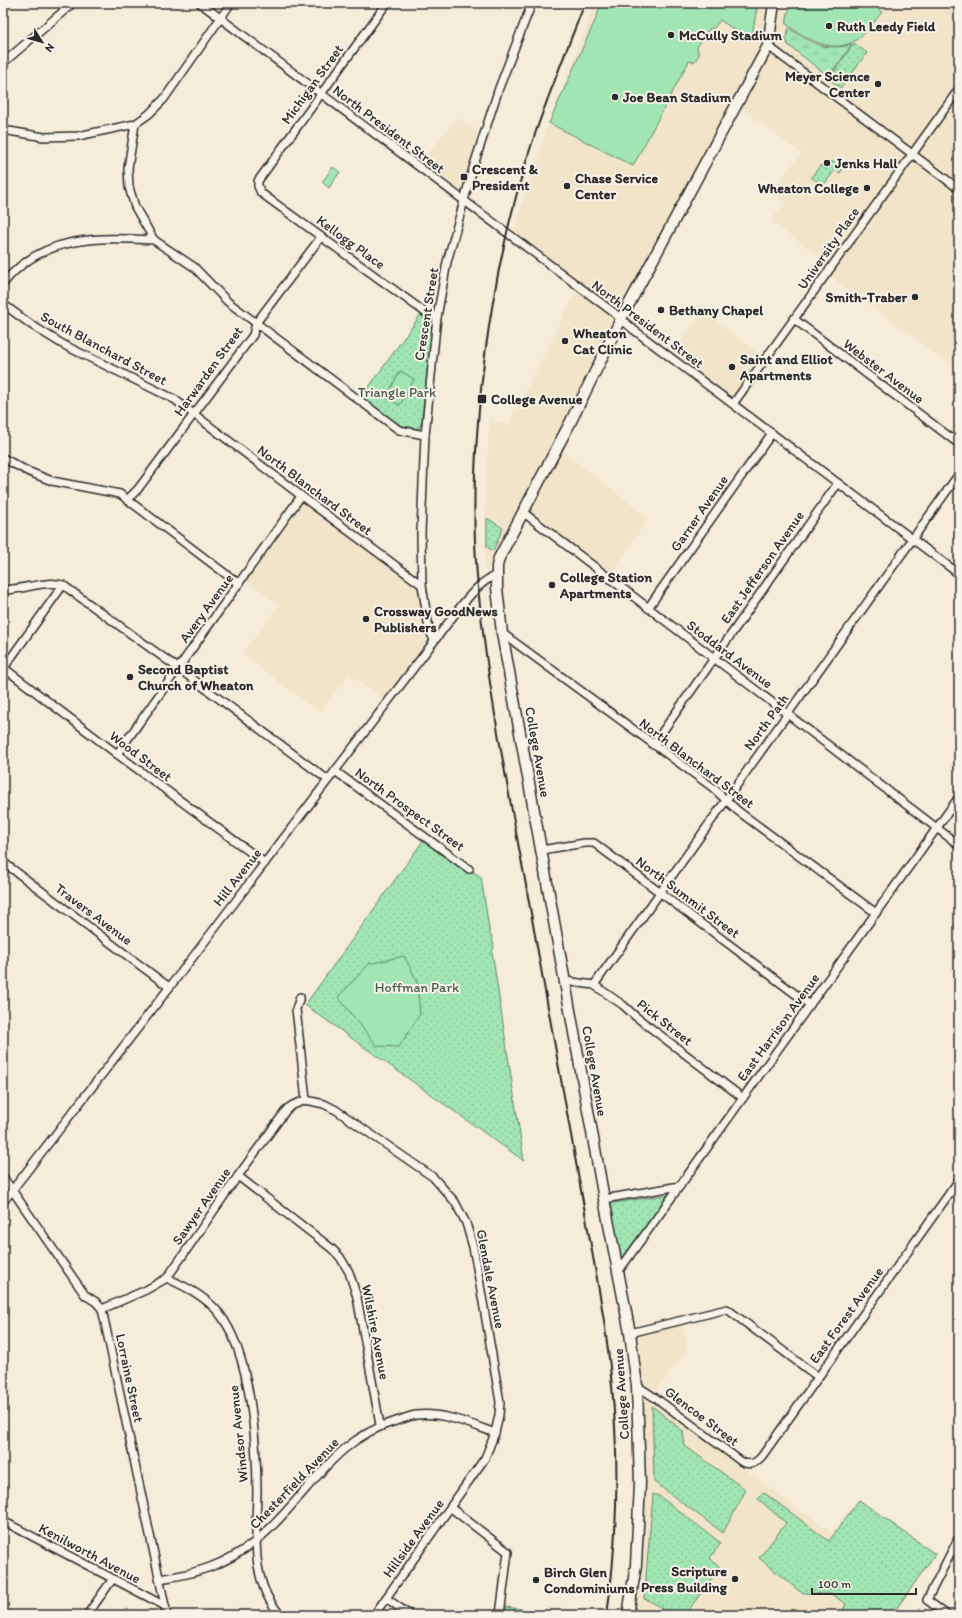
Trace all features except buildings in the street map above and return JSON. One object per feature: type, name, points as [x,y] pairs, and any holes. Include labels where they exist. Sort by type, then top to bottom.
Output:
[{"type":"street","points":[[3,63],[73,3]]},
{"type":"street","name":"North President Street","points":[[200,3],[959,574]]},
{"type":"street","points":[[3,130],[44,137],[78,136],[135,124],[149,114],[164,99],[231,3]]},
{"type":"street","name":"Michigan Street","points":[[258,181],[387,3]]},
{"type":"street","name":"Crescent Street","points":[[434,640],[429,629],[422,585],[421,533],[425,435],[437,317],[447,262],[463,200],[499,88],[532,3]]},
{"type":"street","name":"College Avenue","points":[[628,1615],[636,1565],[640,1484],[637,1386],[630,1333],[540,850],[502,634],[497,575],[499,558],[571,421],[621,319],[768,46],[774,3]]},
{"type":"street","points":[[768,46],[959,189]]},
{"type":"street","name":"University Place","points":[[733,404],[959,89]]},
{"type":"street","points":[[135,124],[128,168],[129,187],[135,207],[154,240],[194,267],[228,302],[399,430],[425,435]]},
{"type":"street","name":"Kellogg Place","points":[[258,181],[258,186],[261,193],[426,313],[437,317]]},
{"type":"street","name":"Harwarden Street","points":[[127,500],[138,489],[253,335],[256,323],[321,237]]},
{"type":"street","points":[[3,284],[15,270],[26,262],[55,246],[67,243],[110,238],[154,240]]},
{"type":"street","name":"South Blanchard Street","points":[[3,304],[49,336],[174,399],[193,414]]},
{"type":"street","name":"Webster Avenue","points":[[794,319],[959,444]]},
{"type":"street","name":"North Blanchard Street","points":[[193,414],[422,585]]},
{"type":"street","name":"Garner Avenue","points":[[648,608],[772,433]]},
{"type":"street","points":[[3,458],[27,471],[52,481],[120,494],[239,584]]},
{"type":"street","name":"North Path","points":[[594,985],[959,474]]},
{"type":"street","name":"East Jefferson Avenue","points":[[652,745],[838,483]]},
{"type":"street","name":"Avery Avenue","points":[[116,754],[301,496]]},
{"type":"street","name":"Stoddard Avenue","points":[[524,513],[959,845]]},
{"type":"street","name":"Hill Avenue","points":[[3,1202],[434,640],[482,583],[490,577],[497,575]]},
{"type":"street","points":[[3,590],[14,590],[54,583],[63,585],[178,668],[328,780]]},
{"type":"street","points":[[4,668],[63,585]]},
{"type":"street","name":"North Blanchard Street","points":[[502,634],[652,745],[712,787],[738,811],[876,913]]},
{"type":"street","name":"Wood Street","points":[[4,668],[116,754],[264,863]]},
{"type":"street","name":"North Prospect Street","points":[[335,771],[469,869]]},
{"type":"street","name":"East Harrison Avenue","points":[[618,1272],[959,797]]},
{"type":"street","name":"North Summit Street","points":[[540,850],[585,842],[594,843],[810,1005]]},
{"type":"street","name":"Travers Avenue","points":[[3,862],[169,987]]},
{"type":"street","name":"Pick Street","points":[[565,981],[594,985],[623,1004],[635,1016],[743,1098]]},
{"type":"street","points":[[300,998],[296,1009],[306,1100]]},
{"type":"street","name":"Sawyer Avenue","points":[[102,1309],[146,1290],[167,1278],[238,1176],[288,1109],[293,1105],[306,1100]]},
{"type":"street","name":"Glendale Avenue","points":[[306,1100],[324,1104],[336,1110],[427,1172],[449,1193],[461,1212],[473,1246],[499,1390],[499,1415],[495,1433],[488,1453],[474,1475]]},
{"type":"street","name":"Wilshire Avenue","points":[[238,1176],[331,1248],[346,1266],[357,1296],[380,1426]]},
{"type":"street","points":[[3,1177],[85,1294],[96,1302],[102,1309]]},
{"type":"street","name":"East Forest Avenue","points":[[752,1464],[762,1456],[959,1180]]},
{"type":"street","points":[[604,1199],[680,1186]]},
{"type":"street","name":"Windsor Avenue","points":[[167,1278],[191,1288],[212,1305],[224,1321],[240,1357],[252,1414],[257,1494],[255,1541],[258,1563],[266,1594],[270,1602],[281,1615]]},
{"type":"street","name":"Lorraine Street","points":[[102,1309],[166,1615]]},
{"type":"street","points":[[630,1333],[727,1309],[818,1377]]},
{"type":"street","name":"Glencoe Street","points":[[637,1386],[657,1398],[742,1462],[752,1464]]},
{"type":"street","name":"Chesterfield Avenue","points":[[159,1580],[183,1576],[208,1568],[232,1556],[255,1541],[279,1520],[335,1457],[355,1440],[380,1426],[416,1415],[438,1416],[460,1420],[495,1433]]},
{"type":"street","name":"Hillside Avenue","points":[[374,1615],[474,1475]]},
{"type":"street","points":[[451,1508],[508,1552],[500,1615]]},
{"type":"street","name":"Kenilworth Avenue","points":[[3,1521],[112,1580],[165,1606]]},
{"type":"street","points":[[946,1615],[927,1600],[959,1537]]},
{"type":"street","points":[[87,1615],[112,1580]]},
{"type":"street","points":[[386,1598],[410,1615]]},
{"type":"shaded area","name":"Wheaton College","points":[[595,3],[959,3],[959,371],[824,272],[829,264],[771,221],[785,202],[772,192],[801,153],[738,106],[625,316],[513,232],[549,123]]},
{"type":"shaded area","points":[[456,117],[479,133],[462,196],[421,165]]},
{"type":"shaded area","points":[[577,291],[617,321],[499,553],[485,573],[485,515],[489,419],[508,426]]},
{"type":"shaded area","points":[[703,311],[763,356],[733,400],[671,353]]},
{"type":"shaded area","points":[[559,449],[649,518],[610,575],[527,512]]},
{"type":"shaded area","points":[[301,500],[420,586],[428,645],[385,701],[349,674],[320,713],[242,654],[279,605],[245,580]]},
{"type":"shaded area","points":[[682,1322],[688,1349],[653,1395],[638,1385],[632,1334]]},
{"type":"shaded area","points":[[641,1393],[832,1533],[858,1498],[938,1554],[894,1615],[631,1615]]},
{"type":"green space","name":"Joe Bean Stadium","points":[[601,3],[758,3],[751,41],[720,20],[713,29],[710,28],[697,47],[699,55],[694,62],[689,61],[633,166],[549,123],[597,16]]},
{"type":"green space","name":"Ruth Leedy Field","points":[[794,3],[871,3],[882,12],[859,38],[840,46],[830,46],[811,40],[785,23],[788,12]]},
{"type":"green space","points":[[789,28],[811,42],[819,45],[834,47],[852,44],[829,77],[788,45],[786,38]]},
{"type":"green space","points":[[854,43],[867,53],[841,88],[829,79]]},
{"type":"green space","points":[[832,161],[842,170],[840,173],[835,170],[823,186],[811,177],[821,165],[826,169]]},
{"type":"green space","points":[[333,167],[340,172],[329,188],[322,182]]},
{"type":"green space","name":"Triangle Park","points":[[421,314],[431,321],[432,325],[422,421],[419,428],[412,429],[396,424],[361,398]]},
{"type":"green space","points":[[400,371],[414,379],[400,405],[386,398]]},
{"type":"green space","points":[[487,518],[503,528],[493,551],[487,547]]},
{"type":"green space","name":"Hoffman Park","points":[[425,838],[481,877],[490,935],[492,936],[494,948],[492,951],[524,1161],[305,1005]]},
{"type":"green space","points":[[404,956],[417,981],[420,1014],[399,1047],[377,1046],[338,997],[369,964]]},
{"type":"green space","points":[[672,1194],[619,1267],[608,1204]]},
{"type":"green space","points":[[652,1406],[683,1431],[685,1446],[746,1490],[723,1533],[654,1482]]},
{"type":"green space","points":[[763,1492],[829,1541],[859,1500],[935,1554],[892,1615],[840,1615],[846,1604],[831,1594],[804,1593],[799,1591],[759,1558],[786,1523],[758,1499]]},
{"type":"green space","points":[[653,1494],[659,1496],[721,1543],[710,1558],[720,1567],[686,1614],[687,1615],[667,1615],[657,1605],[644,1599]]},
{"type":"green space","points":[[506,1607],[555,1613],[554,1615],[505,1615]]},
{"type":"railway","points":[[585,3],[527,157],[512,211],[500,265],[486,347],[477,433],[474,519],[477,576],[491,690],[597,1279],[610,1364],[614,1405],[616,1488],[615,1530],[607,1615]]},
{"type":"place","name":"Ruth Leedy Field","points":[[829,26]]},
{"type":"place","name":"McCully Stadium","points":[[671,35]]},
{"type":"place","name":"Meyer Science Center","points":[[878,84]]},
{"type":"place","name":"Joe Bean Stadium","points":[[615,97]]},
{"type":"place","name":"Jenks Hall","points":[[827,163]]},
{"type":"place","name":"Crescent & President","points":[[464,177]]},
{"type":"place","name":"Chase Service Center","points":[[567,186]]},
{"type":"place","name":"Wheaton College","points":[[867,188]]},
{"type":"place","name":"Smith-Traber","points":[[915,297]]},
{"type":"place","name":"Bethany Chapel","points":[[661,310]]},
{"type":"place","name":"Wheaton Cat Clinic","points":[[565,341]]},
{"type":"place","name":"Saint and Elliot Apartments","points":[[732,367]]},
{"type":"place","name":"College Avenue","points":[[482,399]]},
{"type":"place","name":"College Station Apartments","points":[[552,585]]},
{"type":"place","name":"Crossway GoodNews Publishers","points":[[366,619]]},
{"type":"place","name":"Second Baptist Church of Wheaton","points":[[130,677]]},
{"type":"place","name":"Scripture Press Building","points":[[735,1579]]},
{"type":"place","name":"Birch Glen Condominiums","points":[[536,1580]]}]
